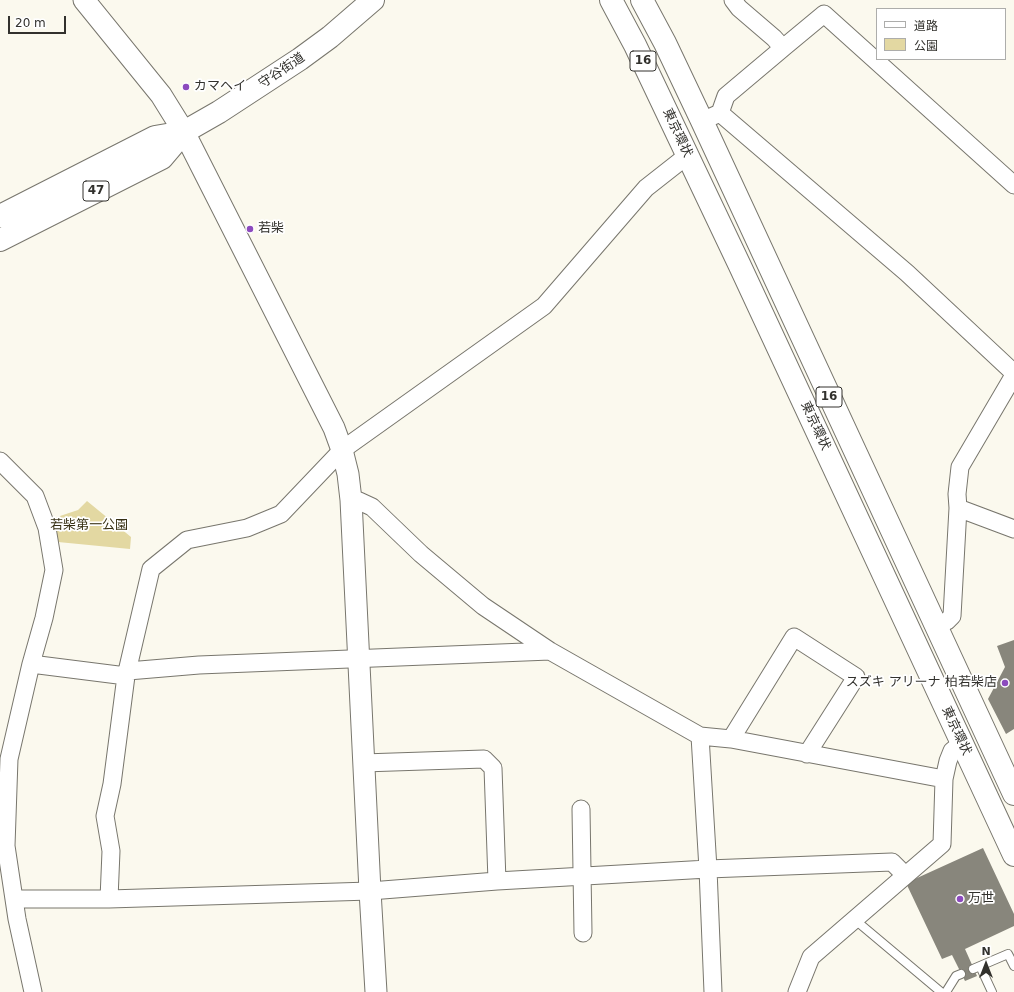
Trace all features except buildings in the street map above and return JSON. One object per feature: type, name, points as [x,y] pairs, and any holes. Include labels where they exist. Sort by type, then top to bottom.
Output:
[{"type":"main road","name":"守谷街道","points":[[0,216],[155,137],[184,132],[219,112],[300,59],[330,37],[373,0]]},
{"type":"main road","name":"東京環状","points":[[611,0],[635,45],[688,155],[1014,855]]},
{"type":"main road","name":"東京環状","points":[[642,0],[665,43],[711,117],[935,626],[1014,794]]},
{"type":"main road","name":"守谷街道","points":[[0,240],[162,158],[184,132]]},
{"type":"street","points":[[84,0],[161,95],[184,132],[334,428],[342,450],[348,474],[351,500],[363,763],[376,992]]},
{"type":"street","points":[[739,3],[783,48]]},
{"type":"street","points":[[935,626],[947,621],[952,616],[958,508],[957,494],[960,467],[1014,374],[907,273],[711,117],[726,96],[824,14],[1014,185]]},
{"type":"street","points":[[109,899],[111,851],[105,816],[112,784],[127,674],[151,569],[187,540],[247,528],[281,514],[342,450],[544,306],[646,188],[688,155]]},
{"type":"street","points":[[0,461],[34,496],[46,528],[54,570],[44,618],[31,664],[9,758],[6,846],[17,919],[32,992]]},
{"type":"street","points":[[351,500],[359,501],[372,507],[421,554],[483,606],[550,651],[700,736],[731,739],[944,779]]},
{"type":"street","points":[[958,508],[1014,529]]},
{"type":"street","points":[[731,739],[794,637],[856,677],[807,754]]},
{"type":"street","points":[[31,664],[127,674],[199,665],[550,651]]},
{"type":"street","points":[[700,736],[708,869],[713,992]]},
{"type":"street","points":[[797,992],[811,957],[942,844],[944,779],[952,751],[962,743]]},
{"type":"street","points":[[363,763],[484,760],[494,768],[497,881]]},
{"type":"street","points":[[580,809],[583,933]]},
{"type":"street","points":[[14,899],[109,899],[370,890],[708,869],[892,862],[905,875]]},
{"type":"lane","points":[[854,919],[941,992]]},
{"type":"lane","points":[[992,992],[977,967],[1008,954],[1014,966]]},
{"type":"lane","points":[[946,992],[956,976],[961,974]]},
{"type":"green space","name":"若柴第一公園","points":[[87,501],[131,537],[130,549],[58,542],[54,518],[78,510]]},
{"type":"place","name":"カマヘイ","points":[[186,87]]},
{"type":"place","name":"若柴","points":[[250,229]]},
{"type":"place","name":"スズキ アリーナ 柏若柴店","points":[[1005,683]]},
{"type":"place","name":"万世","points":[[960,899]]}]
